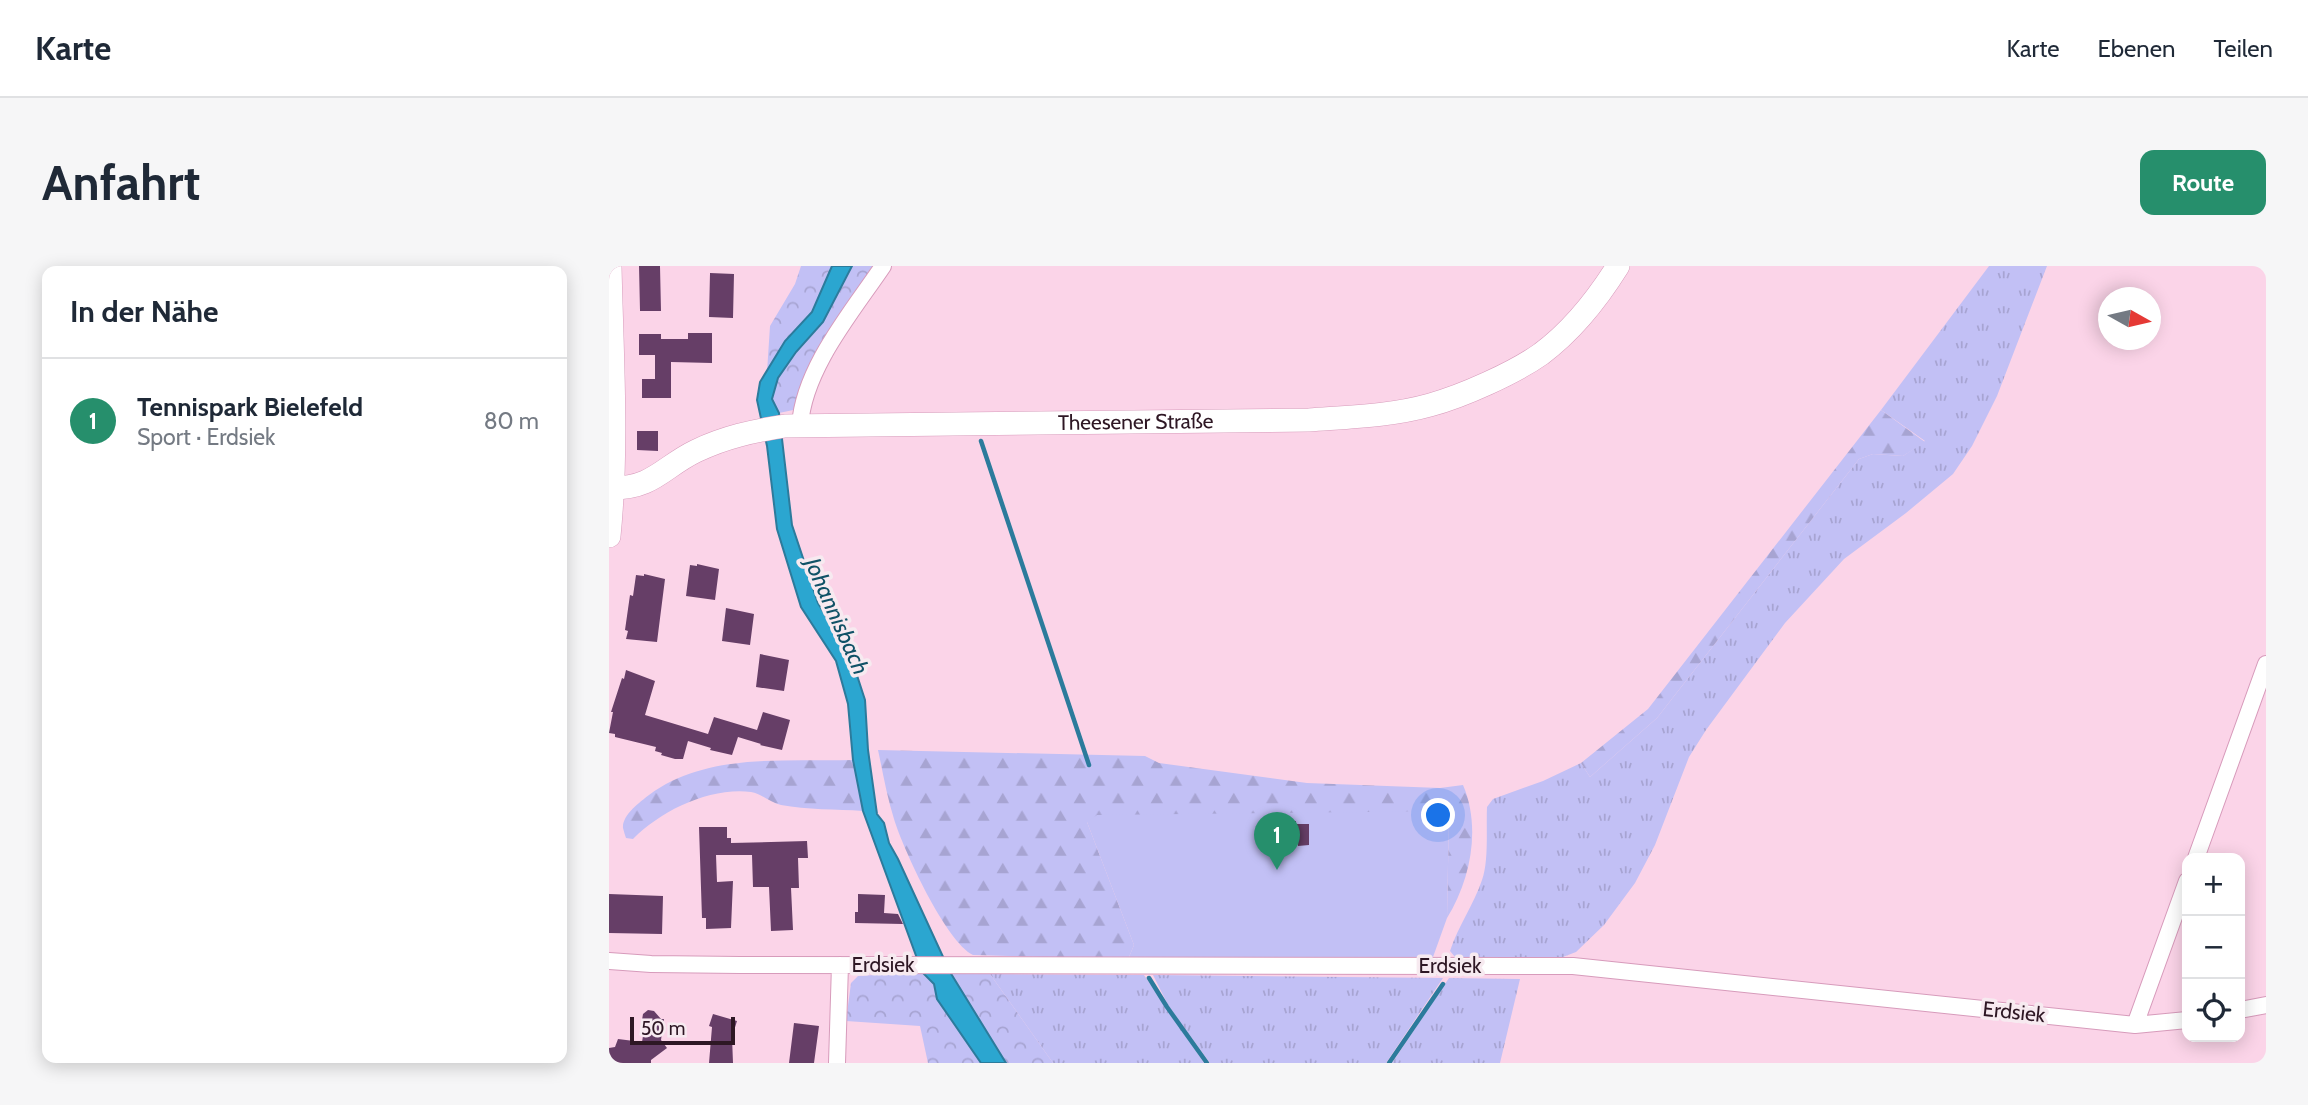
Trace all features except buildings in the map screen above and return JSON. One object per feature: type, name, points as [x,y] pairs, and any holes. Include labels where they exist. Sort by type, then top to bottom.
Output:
[{"type":"street","points":[[609,537],[613,488],[615,377],[610,266]]},
{"type":"street","points":[[800,425],[801,413],[820,359],[883,266]]},
{"type":"street","name":"Theesener Straße","points":[[613,488],[645,484],[695,452],[732,436],[800,425],[1147,424],[1309,420],[1373,415],[1430,405],[1480,387],[1541,354],[1592,304],[1618,266]]},
{"type":"street","points":[[2198,853],[2266,664]]},
{"type":"street","points":[[2135,1025],[2182,895]]},
{"type":"street","name":"Erdsiek","points":[[609,961],[651,964],[840,965],[1573,966],[2135,1025],[2182,1020]]},
{"type":"street","points":[[837,1063],[840,965]]},
{"type":"street","points":[[2245,1009],[2266,1005]]},
{"type":"green space","points":[[801,266],[832,266],[812,312],[785,341],[767,372],[770,326],[795,284]]},
{"type":"green space","points":[[852,266],[874,266],[798,409],[779,413],[772,399],[778,378]]},
{"type":"green space","points":[[1989,266],[2047,266],[1997,396],[1972,446],[1953,474],[1844,559],[1785,623],[1689,757],[1655,845],[1635,883],[1604,925],[1576,952],[1563,957],[1455,957],[1450,951],[1479,889],[1484,872],[1487,807],[1493,799],[1543,781],[1581,763],[1590,777],[1657,718],[1859,459],[1873,454],[1903,456],[1925,441],[1881,410]]},
{"type":"green space","points":[[1881,410],[1925,442],[1903,456],[1873,454],[1859,459],[1657,718],[1590,777],[1581,763],[1648,709]]},
{"type":"green space","points":[[878,750],[1145,756],[1159,763],[1307,783],[1440,788],[1463,785],[1471,818],[1471,853],[1462,887],[1447,918],[1449,812],[1087,822],[1134,945],[1129,957],[1106,959],[973,955],[962,947],[939,914],[906,851],[887,794]]},
{"type":"green space","points":[[853,760],[863,811],[781,805],[751,792],[735,791],[687,803],[658,819],[633,839],[626,838],[623,823],[637,805],[672,781],[696,772],[747,762]]},
{"type":"green space","points":[[1449,811],[1447,918],[1433,957],[1129,957],[1134,945],[1087,822],[1097,815]]},
{"type":"green space","points":[[922,972],[934,984],[937,999],[981,1063],[928,1063],[920,1026],[846,1021],[851,983],[858,976]]},
{"type":"green space","points":[[950,972],[990,974],[1053,1063],[1006,1063]]},
{"type":"green space","points":[[990,974],[1144,975],[1204,1063],[1053,1063]]},
{"type":"green space","points":[[1153,975],[1443,978],[1386,1063],[1210,1063],[1168,1005]]},
{"type":"green space","points":[[1449,978],[1520,979],[1500,1063],[1392,1063]]},
{"type":"shaded area","points":[[832,266],[852,266],[823,322],[796,352],[778,378],[772,399],[779,413],[792,525],[818,603],[851,657],[865,700],[868,750],[877,814],[884,823],[889,843],[950,972],[1006,1063],[981,1063],[937,999],[934,984],[922,972],[863,811],[853,760],[848,704],[836,661],[801,607],[777,529],[767,446],[757,400],[760,382],[785,341],[812,312]]},
{"type":"waterway","points":[[981,441],[1089,765]]},
{"type":"waterway","points":[[1149,978],[1207,1063]]},
{"type":"waterway","points":[[1389,1063],[1443,984]]},
{"type":"place","name":"Tennispark Bielefeld","points":[[1277,870]]},
{"type":"water label","name":"Johannisbach","points":[[837,616]]}]
